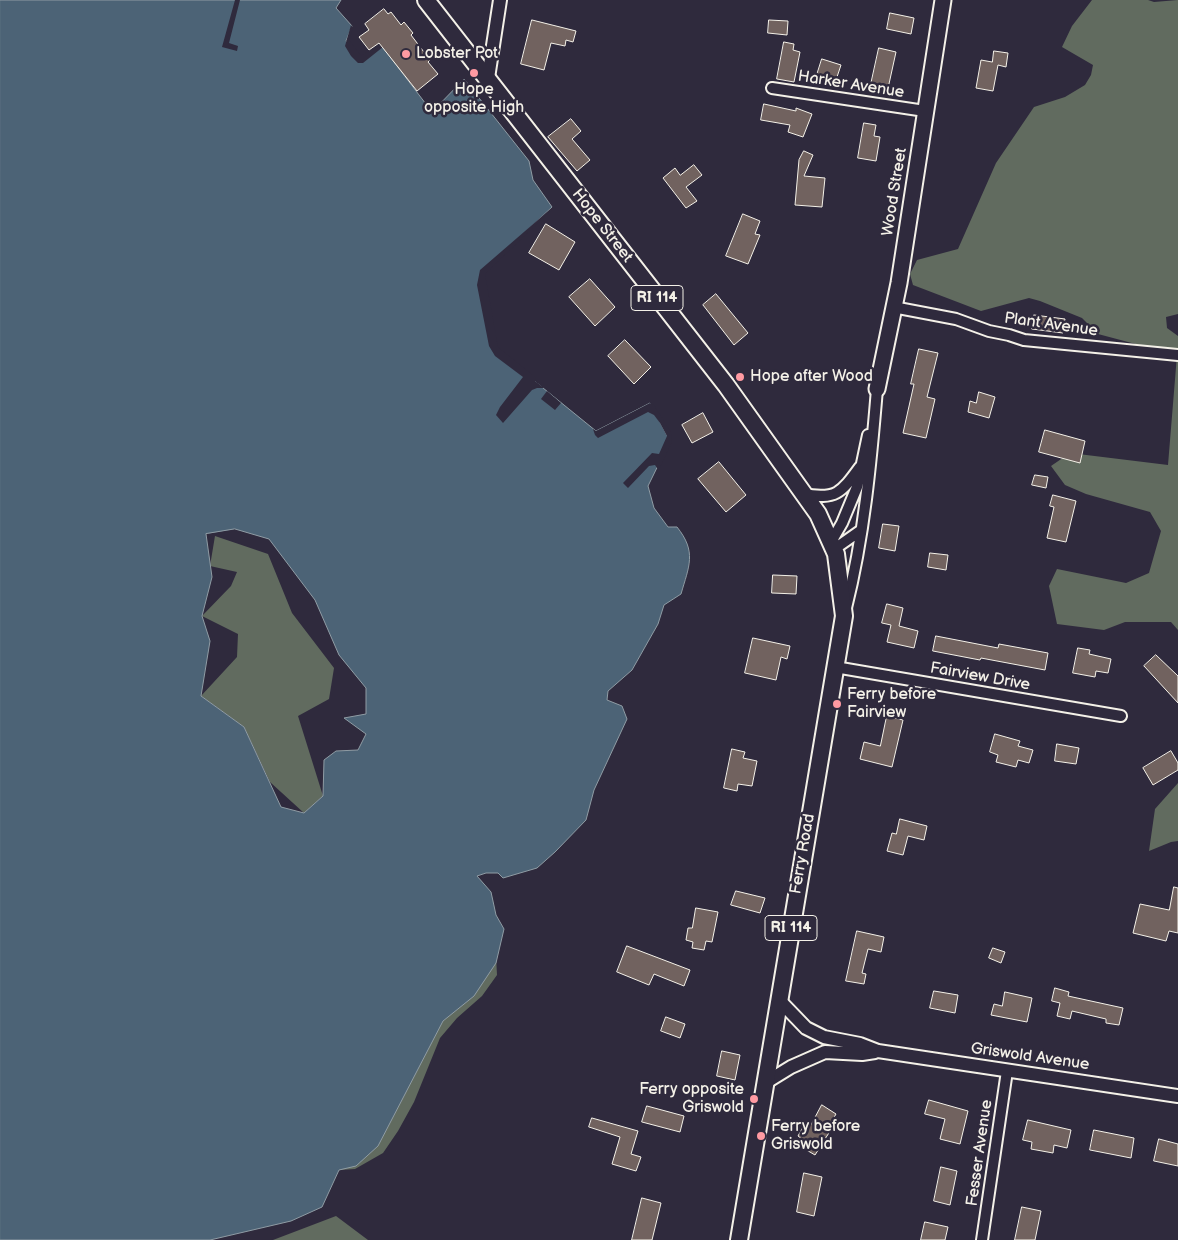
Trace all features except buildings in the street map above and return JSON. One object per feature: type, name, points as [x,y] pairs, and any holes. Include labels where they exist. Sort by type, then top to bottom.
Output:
[{"type":"main road","name":"Hope Street","points":[[426,0],[726,385],[818,514],[836,554],[844,616]]},
{"type":"main road","name":"Wood Street","points":[[877,389],[899,283],[943,0]]},
{"type":"main road","name":"Ferry Road","points":[[738,1240],[844,616]]},
{"type":"street","points":[[488,78],[500,0]]},
{"type":"street","name":"Harker Avenue","points":[[772,88],[925,111]]},
{"type":"street","name":"Plant Avenue","points":[[893,307],[956,319],[989,331],[1024,340],[1178,356]]},
{"type":"street","name":"Wood Street","points":[[832,546],[858,487],[877,389]]},
{"type":"street","name":"Wood Street","points":[[844,616],[854,577],[870,468],[877,389]]},
{"type":"street","name":"Wood Street","points":[[803,494],[827,497],[837,492],[847,485],[862,464]]},
{"type":"street","points":[[832,546],[860,532]]},
{"type":"street","name":"Fairview Drive","points":[[835,668],[1121,716]]},
{"type":"street","points":[[779,1000],[806,1028],[824,1037],[860,1044],[878,1051]]},
{"type":"street","points":[[765,1083],[791,1067],[825,1052],[862,1054],[878,1051]]},
{"type":"street","name":"Griswold Avenue","points":[[878,1051],[1178,1096]]},
{"type":"street","name":"Fesser Avenue","points":[[982,1240],[1007,1071]]},
{"type":"green space","points":[[1092,0],[1148,0],[1154,2],[1178,0],[1178,314],[1166,317],[1167,328],[1178,336],[1178,630],[1171,622],[1125,622],[1104,630],[1057,624],[1049,586],[1057,569],[1126,583],[1149,573],[1161,531],[1150,512],[1086,494],[1065,485],[1051,466],[1070,453],[1168,465],[1177,355],[1098,334],[1082,318],[1029,298],[981,311],[913,285],[910,274],[917,260],[958,249],[996,163],[1034,107],[1065,97],[1085,85],[1091,75],[1093,65],[1062,47],[1072,26]]},
{"type":"green space","points":[[215,536],[268,554],[292,613],[334,668],[329,699],[298,716],[323,796],[304,813],[270,782],[244,727],[201,696],[237,657],[238,634],[202,616],[231,586],[237,572],[210,566]]},
{"type":"green space","points":[[1178,783],[1178,841],[1149,851],[1155,809]]},
{"type":"green space","points":[[496,956],[497,975],[482,996],[457,1018],[440,1038],[414,1102],[383,1153],[355,1169],[339,1170],[424,1039]]},
{"type":"green space","points":[[336,1216],[368,1240],[273,1240]]},
{"type":"water","points":[[0,0],[341,0],[336,8],[352,26],[346,41],[361,60],[381,45],[432,112],[464,79],[529,161],[533,180],[552,207],[482,273],[495,349],[596,431],[650,403],[670,441],[648,486],[654,508],[668,527],[677,527],[687,544],[690,559],[687,575],[681,594],[664,605],[658,624],[632,670],[608,691],[607,700],[622,706],[627,719],[594,790],[586,820],[537,868],[503,878],[498,873],[486,873],[477,876],[491,892],[496,915],[504,929],[496,963],[474,996],[443,1021],[378,1146],[356,1166],[339,1170],[322,1207],[291,1221],[210,1240],[0,1240]],"holes":[[[235,529],[269,539],[315,600],[339,655],[366,688],[366,714],[344,718],[366,734],[358,750],[336,751],[324,760],[323,796],[304,813],[281,807],[244,727],[201,696],[210,641],[202,616],[212,577],[206,534]]]},
{"type":"pier","points":[[235,0],[240,0],[229,43],[238,46],[237,51],[222,47]]},
{"type":"pier","points":[[351,25],[353,28],[349,40],[361,56],[380,43],[383,47],[363,63],[358,63],[345,46]]},
{"type":"pier","points":[[554,206],[485,274],[498,347],[533,375],[536,378],[535,381],[544,388],[532,390],[503,423],[496,415],[523,377],[495,356],[489,346],[477,285],[480,270]]},
{"type":"pier","points":[[547,391],[561,403],[555,410],[541,399]]},
{"type":"pier","points":[[650,403],[654,405],[671,432],[672,442],[660,468],[657,468],[655,465],[649,466],[628,488],[623,483],[652,453],[659,454],[667,436],[660,423],[654,415],[648,412],[598,438],[593,429],[596,431]]},
{"type":"place","name":"Lobster Pot","points":[[406,54]]},
{"type":"place","name":"Hope opposite High","points":[[474,73]]},
{"type":"place","name":"Hope after Wood","points":[[740,377]]},
{"type":"place","name":"Ferry before Fairview","points":[[837,704]]},
{"type":"place","name":"Ferry opposite Griswold","points":[[754,1099]]},
{"type":"place","name":"Ferry before Griswold","points":[[761,1136]]}]
